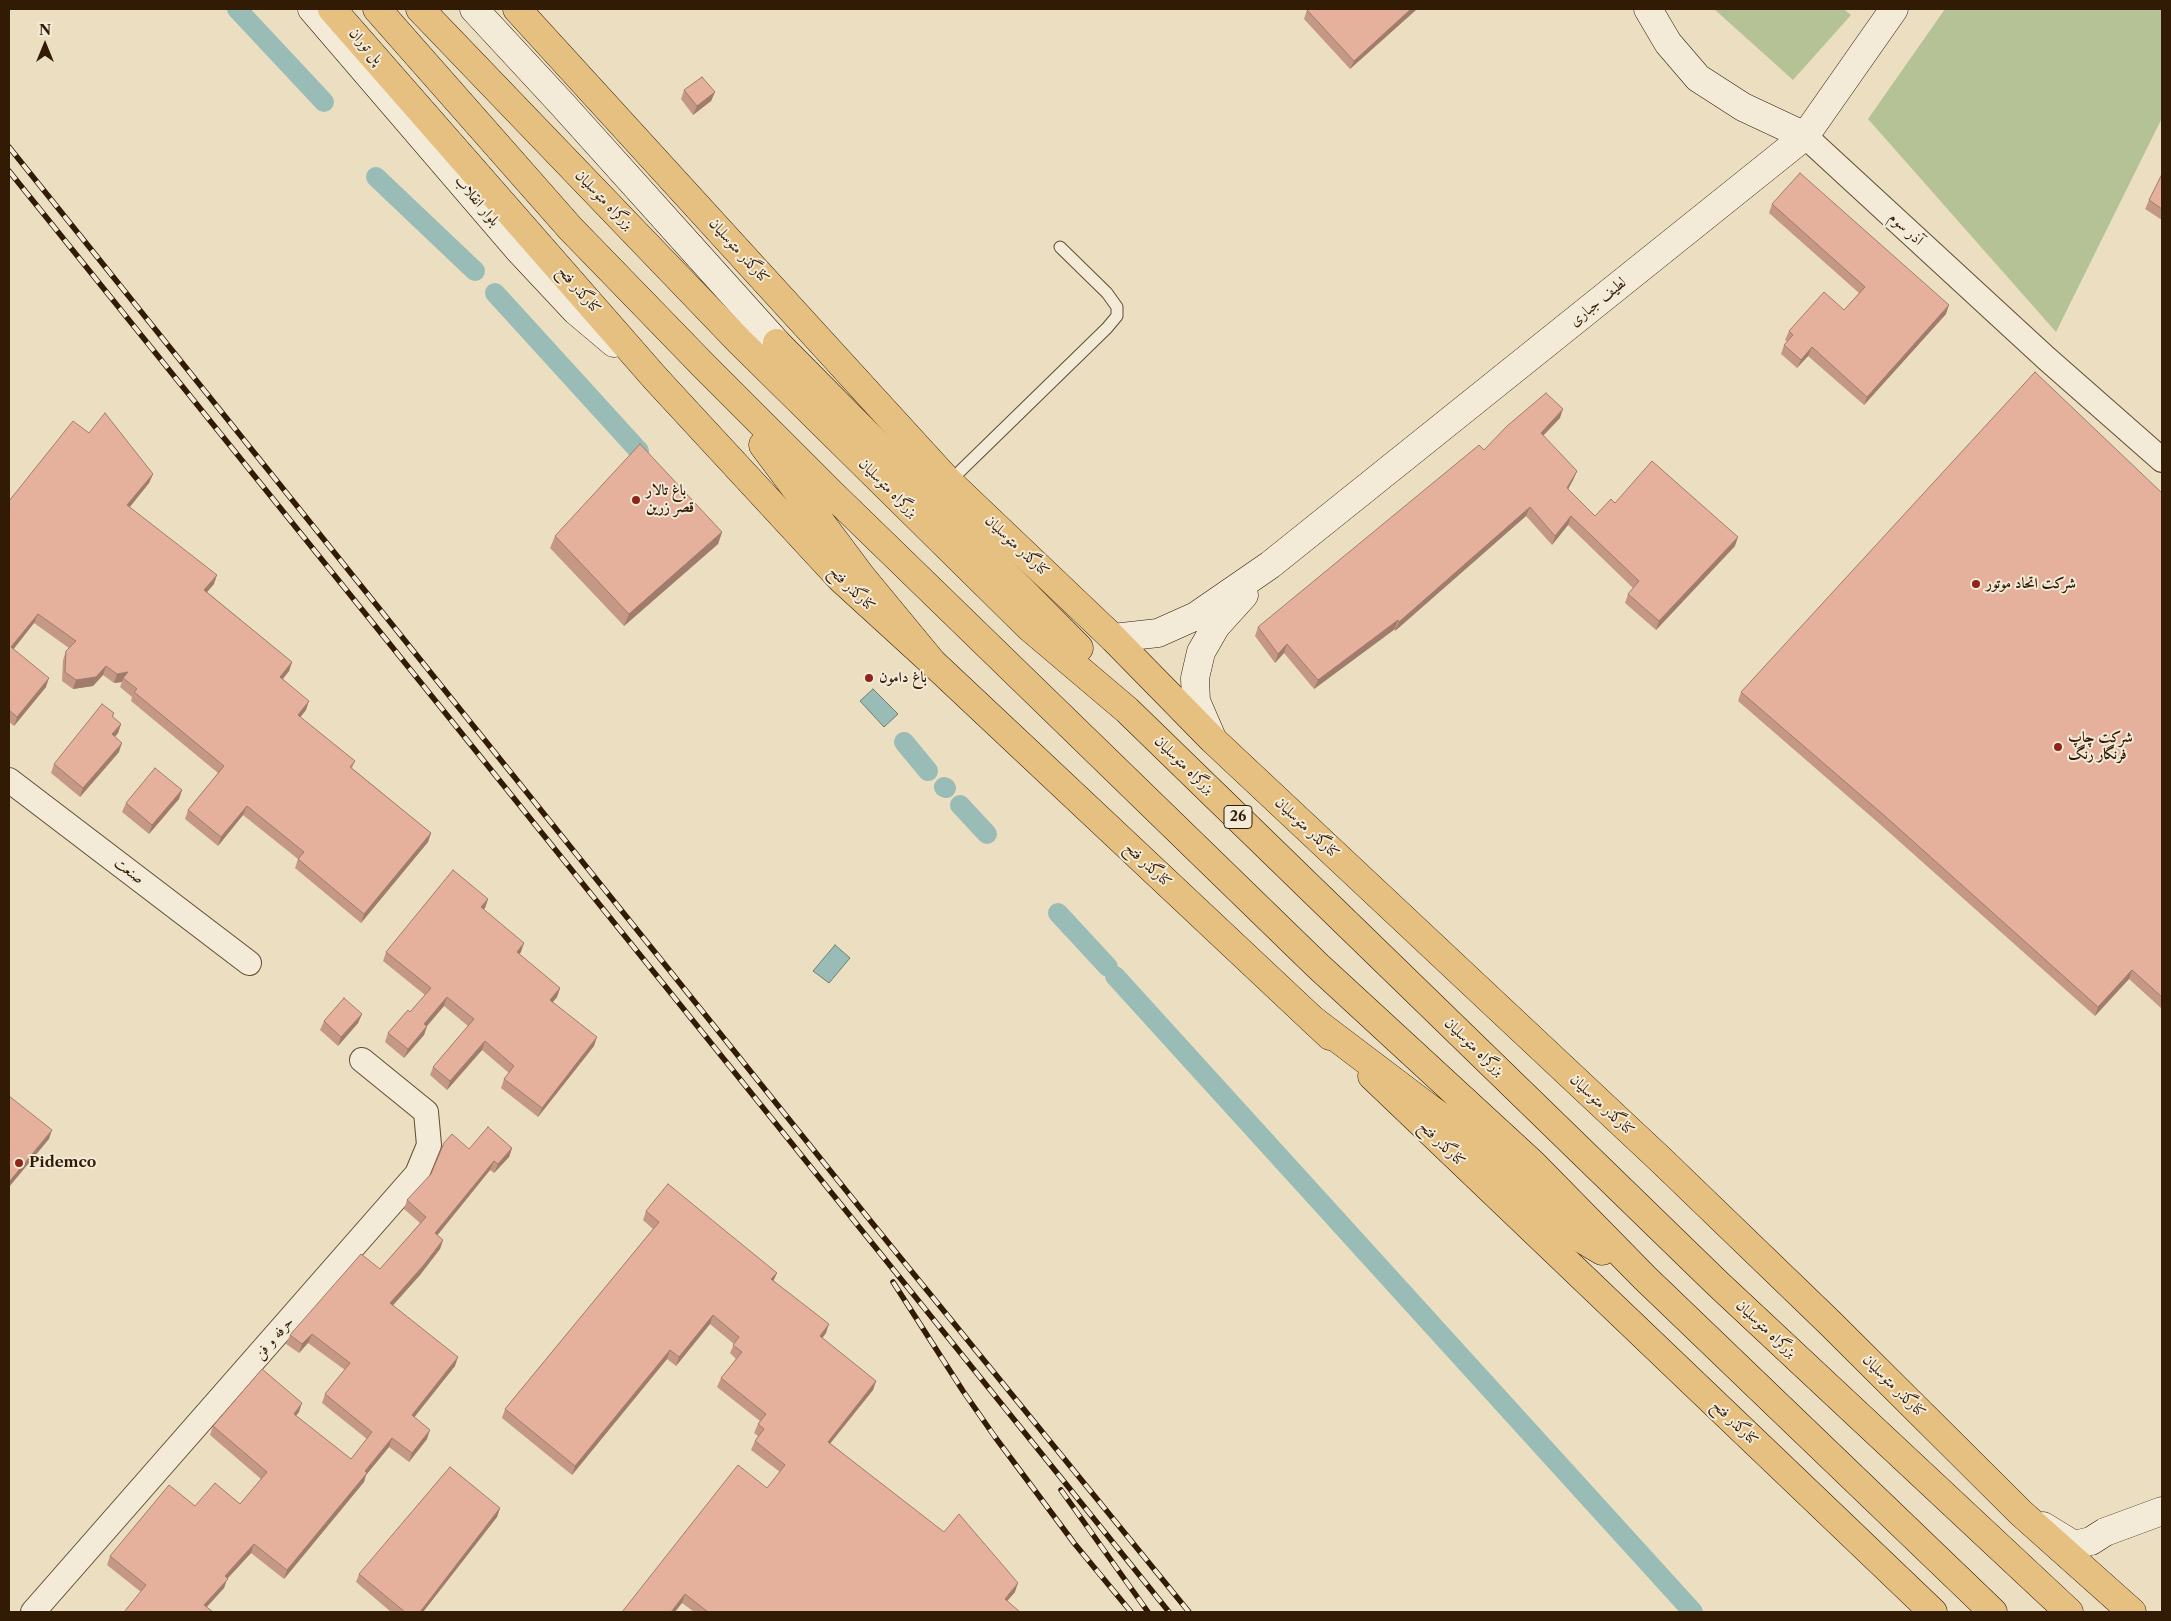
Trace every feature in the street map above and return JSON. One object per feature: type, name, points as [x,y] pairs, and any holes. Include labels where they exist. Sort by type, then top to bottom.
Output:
[{"type":"main road","name":"بلوار انقلاب","points":[[312,9],[518,249],[576,311],[656,379]]},
{"type":"main road","name":"پل توران","points":[[332,9],[400,84]]},
{"type":"main road","points":[[377,9],[570,228],[704,366],[1114,769],[1318,966],[1532,1164],[1645,1278],[1993,1612]]},
{"type":"main road","name":"بزرگراه متوسلیان","points":[[420,9],[739,341],[1029,627],[1127,710],[1717,1283],[2069,1612]]},
{"type":"main road","points":[[474,9],[562,104],[776,343],[1088,658],[1127,710]]},
{"type":"main road","name":"کنارگذر متوسلیان","points":[[517,9],[949,482],[1113,638],[1212,740],[1676,1174],[1830,1323],[2021,1513],[2132,1612]]},
{"type":"main road","name":"آذر سوم","points":[[1648,9],[1668,43],[1698,78],[1743,107],[1805,136]]},
{"type":"main road","name":"لطیف جباری","points":[[1270,565],[1805,136],[1894,9]]},
{"type":"main road","name":"کنارگذر فتح","points":[[400,84],[656,379],[840,578],[932,662],[1312,1020],[1932,1612]]},
{"type":"main road","points":[[704,366],[861,576],[932,662]]},
{"type":"main road","points":[[1113,638],[1158,633],[1196,616],[1270,565]]},
{"type":"main road","points":[[1212,740],[1196,701],[1195,678],[1201,652],[1216,626],[1270,565]]},
{"type":"main road","points":[[1312,1020],[1474,1142],[1577,1236],[1645,1278]]},
{"type":"main road","points":[[2021,1513],[2074,1545],[2091,1541],[2105,1532],[2162,1511]]},
{"type":"main road","points":[[2094,1579],[2102,1553],[2127,1537],[2162,1524]]},
{"type":"street","name":"آذر سوم","points":[[1805,136],[2046,358],[2162,460]]},
{"type":"street","name":"صنعت","points":[[9,780],[249,963]]},
{"type":"street","name":"حرفه و فن","points":[[33,1612],[417,1174],[429,1145],[426,1112],[362,1060]]},
{"type":"lane","points":[[949,482],[1107,328],[1117,316],[1117,307],[1107,293],[1060,246]]},
{"type":"green space","points":[[1714,9],[1844,9],[1851,15],[1793,80]]},
{"type":"green space","points":[[1945,9],[2162,9],[2162,118],[2056,332],[1868,119]]},
{"type":"water","points":[[873,689],[898,714],[884,727],[860,701]]},
{"type":"water","points":[[835,945],[850,958],[829,983],[813,971]]},
{"type":"building","points":[[1411,9],[1354,61],[1307,10]]},
{"type":"building","points":[[702,77],[715,92],[697,106],[684,90]]},
{"type":"building","points":[[1800,173],[1949,305],[1867,397],[1812,347],[1801,360],[1784,345],[1793,335],[1789,331],[1824,292],[1844,310],[1865,287],[1772,204]]},
{"type":"building","points":[[2162,174],[2162,209],[2149,200]]},
{"type":"building","points":[[2035,372],[2162,493],[2162,997],[2132,970],[2098,1007],[1886,817],[1741,692]]},
{"type":"building","points":[[1546,393],[1563,409],[1541,433],[1577,471],[1567,488],[1595,516],[1611,499],[1615,503],[1652,461],[1738,537],[1659,621],[1628,594],[1639,581],[1571,516],[1555,536],[1530,507],[1399,622],[1398,620],[1318,680],[1287,644],[1278,654],[1258,627],[1479,445],[1484,450],[1507,426]]},
{"type":"building","points":[[105,413],[153,474],[127,505],[217,575],[204,590],[292,662],[280,677],[309,701],[298,715],[355,761],[350,767],[431,833],[364,914],[298,859],[304,852],[247,806],[221,837],[188,810],[224,766],[134,692],[137,689],[123,678],[128,672],[117,674],[106,666],[96,677],[76,680],[65,672],[66,651],[76,641],[38,614],[11,647],[49,678],[17,717],[9,710],[9,501],[73,421],[89,433]]},
{"type":"building","name":"باغ تالار قصر زرین","points":[[640,444],[722,532],[629,614],[555,536]]},
{"type":"building","points":[[102,704],[114,713],[112,716],[121,724],[112,734],[122,743],[83,788],[54,764]]},
{"type":"building","points":[[155,768],[182,790],[152,825],[126,803]]},
{"type":"building","points":[[453,870],[488,899],[481,907],[524,943],[517,952],[560,988],[550,1000],[597,1037],[542,1108],[504,1079],[514,1066],[485,1041],[450,1081],[433,1067],[474,1019],[447,997],[424,1024],[427,1026],[408,1049],[388,1033],[431,988],[386,952]]},
{"type":"building","points":[[344,998],[362,1014],[341,1037],[324,1021]]},
{"type":"building","name":"Pidemco","points":[[9,1096],[52,1130],[9,1182]]},
{"type":"building","points":[[488,1127],[512,1148],[498,1164],[494,1161],[435,1233],[443,1240],[390,1303],[458,1357],[412,1415],[430,1430],[412,1453],[392,1438],[365,1471],[367,1473],[287,1570],[254,1544],[225,1576],[228,1579],[204,1605],[213,1612],[124,1612],[146,1585],[110,1556],[169,1485],[195,1506],[215,1483],[240,1504],[267,1472],[213,1426],[262,1369],[302,1403],[294,1414],[351,1459],[372,1432],[325,1394],[350,1363],[312,1334],[302,1344],[290,1335],[361,1254],[380,1269],[426,1217],[407,1200],[431,1174],[444,1143],[452,1134],[469,1149]]},
{"type":"building","points":[[668,1184],[777,1273],[771,1279],[829,1324],[820,1336],[876,1381],[828,1442],[944,1532],[959,1514],[1018,1583],[1005,1599],[1020,1612],[708,1612],[685,1594],[671,1612],[622,1612],[738,1465],[767,1488],[785,1465],[755,1441],[764,1429],[758,1424],[766,1414],[721,1378],[742,1352],[733,1345],[739,1337],[713,1315],[679,1357],[670,1350],[575,1466],[505,1409],[659,1222],[646,1211]]},
{"type":"building","points":[[450,1467],[500,1508],[420,1612],[405,1612],[359,1574]]},
{"type":"waterway","points":[[237,9],[324,102]]},
{"type":"waterway","points":[[376,177],[475,271]]},
{"type":"waterway","points":[[495,293],[639,451]]},
{"type":"waterway","points":[[904,742],[928,771]]},
{"type":"waterway","points":[[960,805],[987,834]]},
{"type":"waterway","points":[[1058,913],[1108,967]]},
{"type":"waterway","points":[[1115,976],[1693,1612]]},
{"type":"railway","points":[[9,147],[873,1224],[1189,1612]]},
{"type":"railway","points":[[9,171],[1169,1612]]},
{"type":"railway","points":[[893,1282],[995,1437],[1074,1543],[1131,1612]]},
{"type":"railway","points":[[1061,1490],[1148,1612]]},
{"type":"place","name":"باغ تالار قصر زرین","points":[[636,500]]},
{"type":"place","name":"شرکت اتحاد موتور","points":[[1976,584]]},
{"type":"place","name":"باغ دامون","points":[[869,678]]},
{"type":"place","name":"شرکت چاپ فرنگار رنگ","points":[[2058,747]]},
{"type":"place","name":"Pidemco","points":[[19,1163]]}]
